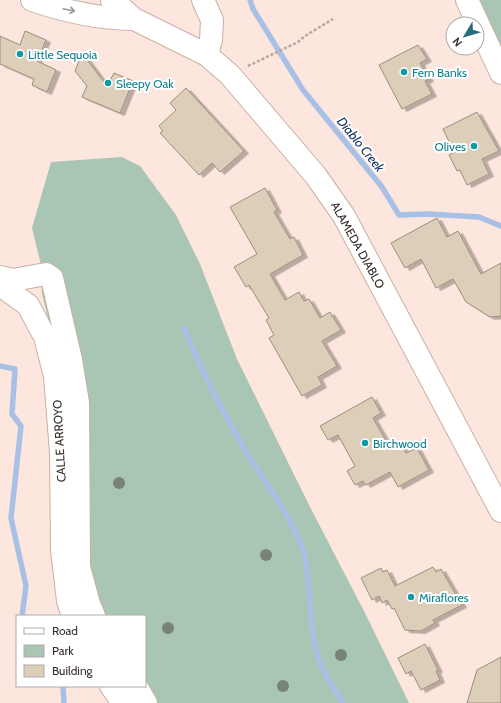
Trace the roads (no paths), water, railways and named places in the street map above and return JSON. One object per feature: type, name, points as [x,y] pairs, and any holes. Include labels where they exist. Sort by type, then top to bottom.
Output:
[{"type":"street","name":"ALAMEDA DIABLO","points":[[32,0],[113,19],[134,19]]},
{"type":"street","name":"ALAMEDA DIABLO","points":[[112,0],[134,19],[207,55],[230,75],[316,176],[344,216],[501,511]]},
{"type":"street","points":[[203,0],[212,20],[211,40],[207,55]]},
{"type":"street","points":[[467,0],[501,73]]},
{"type":"street","points":[[0,277],[13,280],[46,274],[52,278],[71,360],[78,403],[79,567],[94,615]]},
{"type":"street","name":"CALLE ARROYO","points":[[0,285],[28,305],[45,337],[55,376],[61,453],[62,550],[68,601],[74,615]]},
{"type":"street","points":[[113,687],[123,703]]},
{"type":"street","points":[[137,687],[146,703]]},
{"type":"waterway","name":"Diablo Creek","points":[[250,0],[253,9],[303,90],[382,187],[399,215],[428,214],[479,217],[501,226]]},
{"type":"waterway","points":[[184,328],[212,390],[228,420],[245,450],[284,511],[298,537],[306,563],[312,629],[317,654],[327,678],[343,703]]},
{"type":"waterway","points":[[0,366],[15,369],[12,414],[21,426],[11,518],[26,586],[22,615]]},
{"type":"waterway","points":[[63,687],[64,703]]},
{"type":"place","name":"Little Sequoia","points":[[20,54]]},
{"type":"place","name":"Fern Banks","points":[[404,72]]},
{"type":"place","name":"Sleepy Oak","points":[[108,83]]},
{"type":"place","name":"Olives","points":[[474,146]]},
{"type":"place","name":"Birchwood","points":[[365,443]]},
{"type":"place","name":"Miraflores","points":[[411,597]]}]
